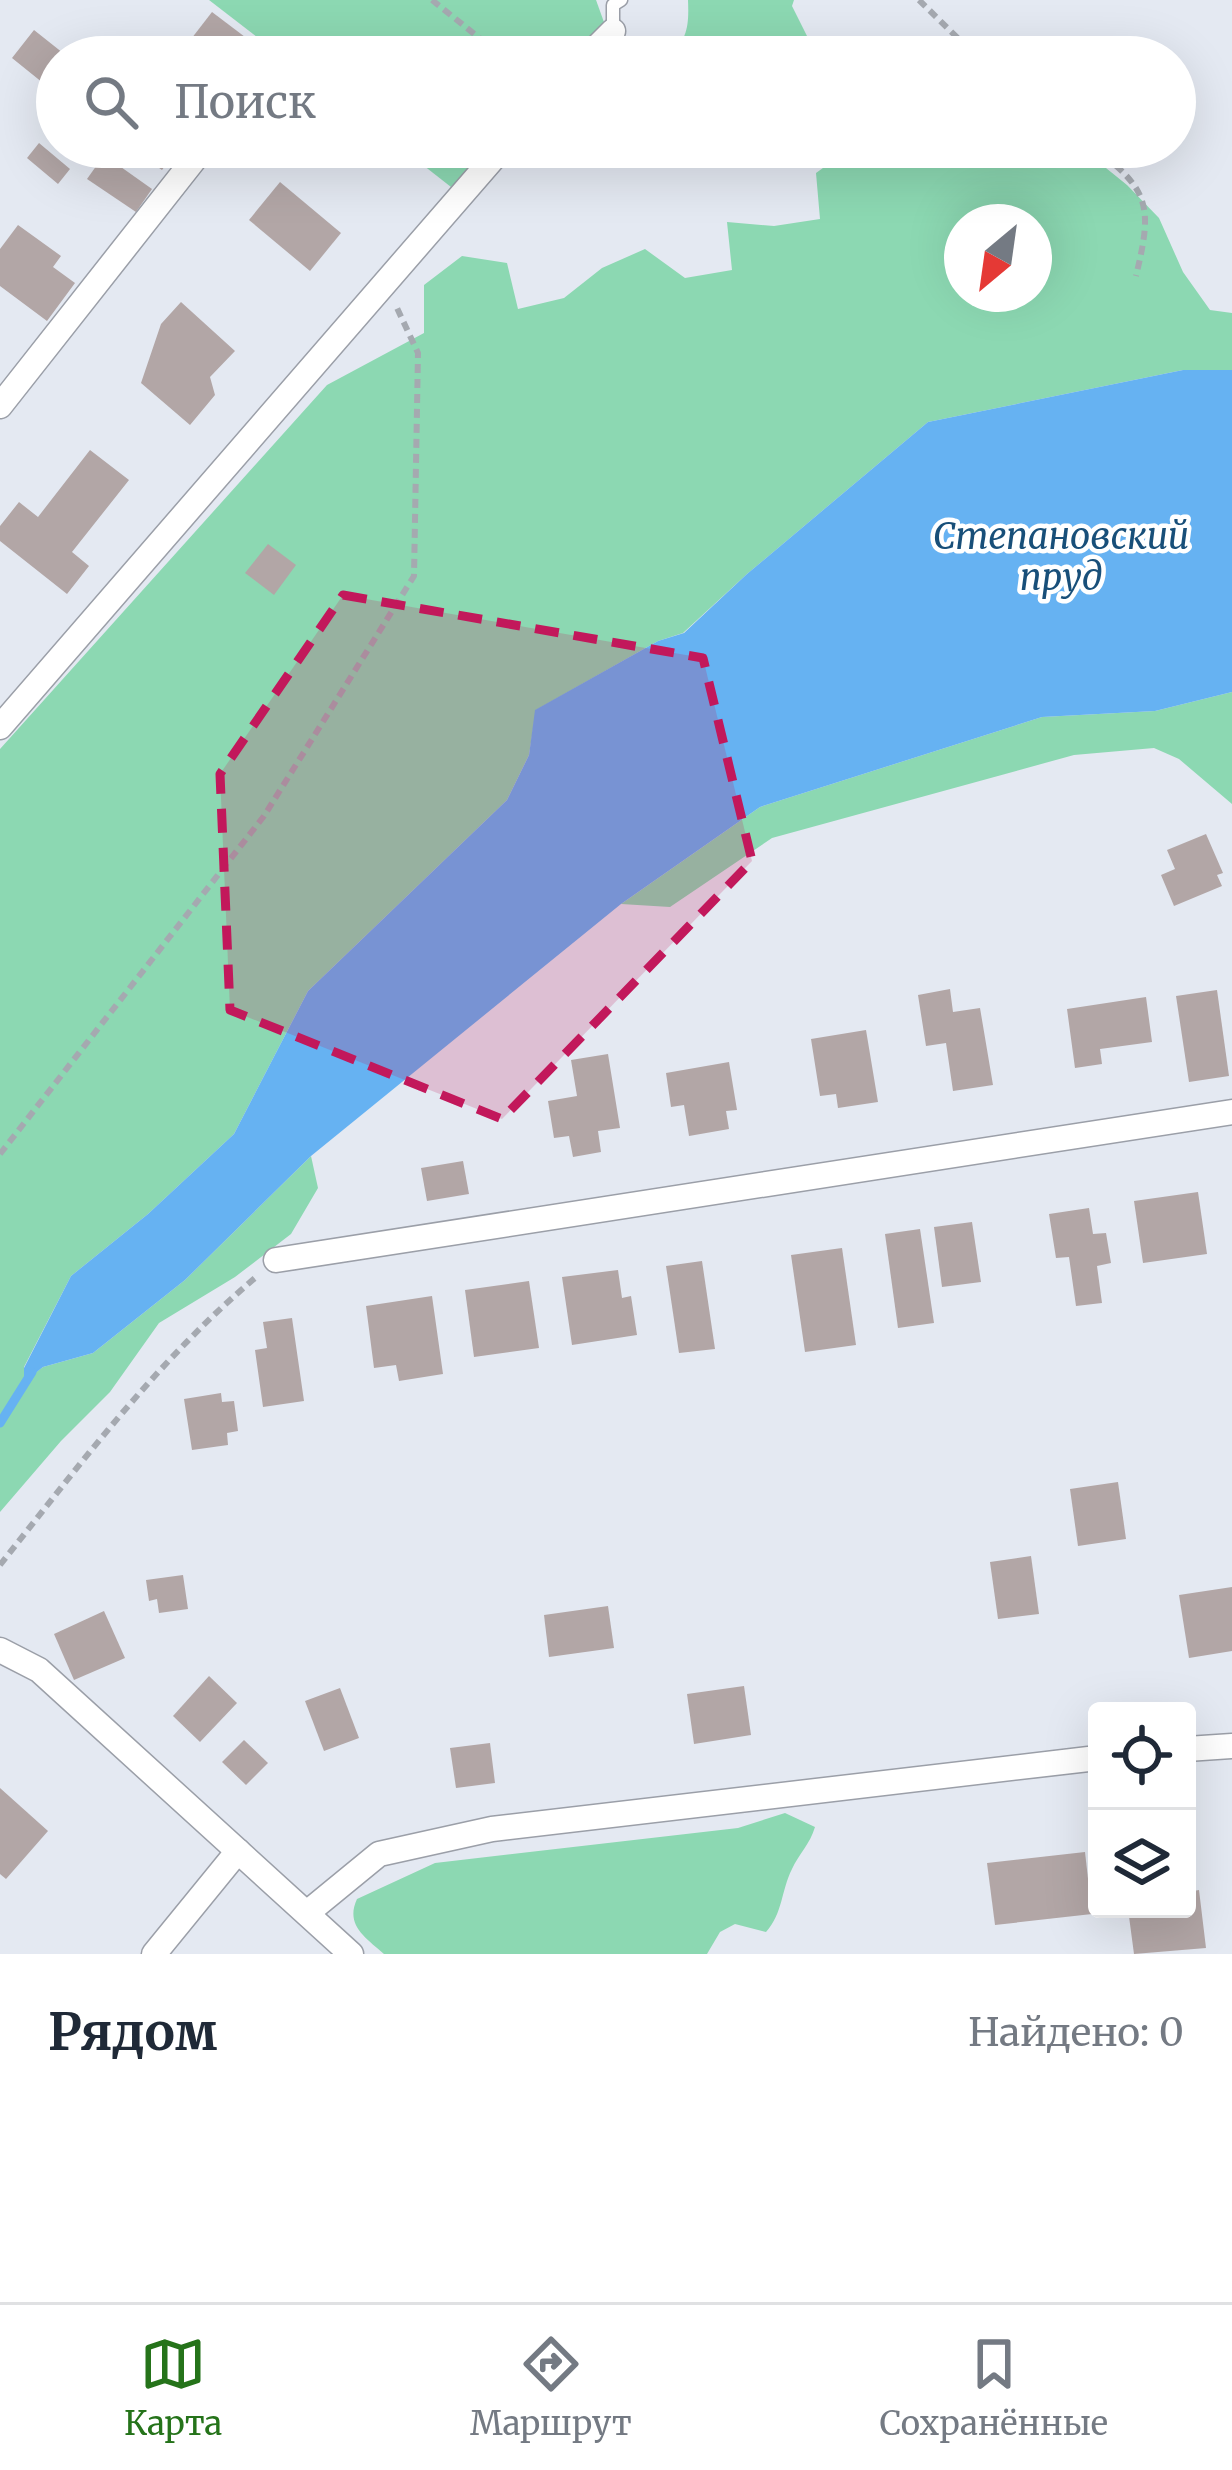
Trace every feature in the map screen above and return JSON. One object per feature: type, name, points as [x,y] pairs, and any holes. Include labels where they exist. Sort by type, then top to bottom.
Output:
[{"type":"street","points":[[609,36],[614,31]]},
{"type":"street","points":[[0,406],[187,168]]},
{"type":"street","points":[[0,727],[485,168]]},
{"type":"street","points":[[276,1260],[1232,1112]]},
{"type":"street","points":[[0,1650],[39,1670],[351,1954]]},
{"type":"street","points":[[1196,1748],[1232,1746]]},
{"type":"street","points":[[308,1913],[380,1854],[492,1829],[1088,1759]]},
{"type":"street","points":[[154,1954],[238,1851]]},
{"type":"lane","points":[[614,31],[613,5],[621,0]]},
{"type":"path","points":[[432,0],[476,36]]},
{"type":"path","points":[[919,0],[956,36]]},
{"type":"path","points":[[1118,168],[1142,197],[1148,226],[1136,276]]},
{"type":"path","points":[[0,1154],[264,816],[415,576],[418,352],[386,283]]},
{"type":"path","points":[[0,1565],[118,1415],[209,1317],[276,1260]]},
{"type":"highlighted area","points":[[343,595],[703,658],[752,861],[502,1119],[230,1010],[220,774]]},
{"type":"green space","points":[[209,0],[596,0],[605,25],[595,36],[256,36]]},
{"type":"green space","points":[[688,0],[794,0],[792,6],[807,36],[684,36]]},
{"type":"green space","points":[[427,168],[469,168],[451,187]]},
{"type":"green space","points":[[823,168],[1106,168],[1159,218],[1183,272],[1210,310],[1232,313],[1232,370],[1183,370],[928,422],[683,633],[658,641],[536,710],[529,755],[507,800],[308,991],[234,1134],[148,1214],[71,1276],[24,1367],[24,1381],[43,1367],[93,1353],[185,1280],[311,1156],[318,1188],[291,1234],[235,1277],[159,1323],[110,1392],[0,1512],[0,749],[327,385],[424,333],[424,285],[462,256],[507,263],[518,309],[564,298],[602,268],[645,249],[685,278],[732,270],[727,222],[774,226],[820,219],[816,173]]},
{"type":"green space","points":[[1232,692],[1232,804],[1179,759],[1154,748],[1074,755],[772,838],[670,907],[621,904],[760,807],[1042,717],[1155,711]]},
{"type":"green space","points":[[785,1813],[815,1827],[792,1869],[772,1925],[766,1932],[735,1924],[720,1932],[707,1954],[384,1954],[364,1936],[353,1916],[357,1899],[435,1863],[738,1828]]},
{"type":"water","name":"Степановский пруд","points":[[1183,370],[1232,370],[1232,692],[1155,711],[1042,717],[760,807],[621,904],[311,1156],[185,1280],[93,1353],[43,1367],[24,1382],[24,1368],[71,1276],[148,1214],[234,1134],[308,991],[507,800],[529,755],[535,710],[658,641],[684,633],[928,422]]},
{"type":"building","points":[[212,12],[244,36],[193,36]]},
{"type":"building","points":[[34,30],[42,36],[36,36],[36,77],[12,58]]},
{"type":"building","points":[[39,168],[70,169],[58,184]]},
{"type":"building","points":[[95,168],[122,168],[152,189],[136,212],[87,179]]},
{"type":"building","points":[[280,182],[341,233],[310,271],[249,220]]},
{"type":"building","points":[[18,225],[61,256],[53,267],[75,283],[47,321],[0,286],[0,249]]},
{"type":"building","points":[[181,302],[235,351],[210,377],[215,395],[190,425],[141,383],[161,324]]},
{"type":"building","points":[[90,450],[129,480],[72,552],[89,566],[67,594],[0,541],[0,526],[19,502],[38,517]]},
{"type":"building","points":[[268,544],[296,565],[274,595],[245,573]]},
{"type":"building","points":[[1206,834],[1223,873],[1217,875],[1222,886],[1174,906],[1161,875],[1175,869],[1167,850]]},
{"type":"building","points":[[950,989],[953,1012],[980,1008],[993,1085],[953,1091],[946,1043],[926,1046],[918,995]]},
{"type":"building","points":[[1217,990],[1229,1076],[1189,1082],[1176,996]]},
{"type":"building","points":[[1146,997],[1152,1042],[1100,1049],[1102,1064],[1075,1068],[1067,1009]]},
{"type":"building","points":[[866,1030],[878,1102],[838,1108],[836,1094],[820,1096],[811,1039]]},
{"type":"building","points":[[608,1054],[620,1128],[598,1131],[601,1152],[573,1157],[569,1136],[554,1138],[548,1101],[577,1096],[571,1060]]},
{"type":"building","points":[[729,1062],[737,1110],[726,1111],[729,1129],[689,1136],[684,1105],[671,1107],[666,1073]]},
{"type":"building","points":[[463,1161],[469,1194],[427,1201],[421,1168]]},
{"type":"building","points":[[1198,1192],[1207,1254],[1143,1263],[1134,1201]]},
{"type":"building","points":[[1089,1208],[1093,1234],[1106,1233],[1111,1263],[1097,1266],[1102,1303],[1076,1306],[1069,1257],[1056,1258],[1049,1214]]},
{"type":"building","points":[[972,1222],[981,1282],[942,1287],[934,1227]]},
{"type":"building","points":[[920,1229],[934,1323],[898,1328],[885,1234]]},
{"type":"building","points":[[842,1248],[856,1345],[805,1352],[791,1255]]},
{"type":"building","points":[[702,1261],[715,1349],[679,1353],[666,1266]]},
{"type":"building","points":[[618,1270],[622,1298],[631,1296],[637,1335],[572,1345],[562,1277]]},
{"type":"building","points":[[529,1281],[539,1348],[474,1357],[465,1290]]},
{"type":"building","points":[[432,1296],[443,1374],[399,1381],[396,1365],[374,1368],[366,1306]]},
{"type":"building","points":[[292,1318],[304,1401],[263,1407],[255,1350],[267,1348],[263,1322]]},
{"type":"building","points":[[221,1393],[222,1402],[234,1401],[238,1431],[227,1433],[228,1445],[192,1450],[184,1399]]},
{"type":"building","points":[[1118,1482],[1126,1539],[1078,1546],[1070,1489]]},
{"type":"building","points":[[1031,1556],[1039,1614],[998,1619],[990,1562]]},
{"type":"building","points":[[183,1575],[188,1609],[159,1613],[157,1599],[149,1601],[146,1580]]},
{"type":"building","points":[[1232,1587],[1232,1651],[1189,1658],[1179,1595]]},
{"type":"building","points":[[608,1606],[614,1648],[549,1657],[544,1615]]},
{"type":"building","points":[[104,1611],[125,1658],[74,1680],[54,1634]]},
{"type":"building","points":[[209,1676],[237,1703],[200,1742],[173,1716]]},
{"type":"building","points":[[744,1686],[751,1735],[694,1744],[687,1694]]},
{"type":"building","points":[[340,1688],[359,1738],[324,1751],[305,1701]]},
{"type":"building","points":[[244,1740],[268,1763],[246,1785],[222,1762]]},
{"type":"building","points":[[490,1743],[495,1783],[456,1788],[450,1748]]},
{"type":"building","points":[[0,1788],[48,1831],[6,1879],[0,1874]]},
{"type":"building","points":[[1085,1852],[1088,1914],[995,1925],[987,1863]]},
{"type":"building","points":[[1196,1890],[1206,1948],[1134,1954],[1129,1918],[1196,1918]]},
{"type":"waterway","points":[[0,1423],[32,1372]]}]
